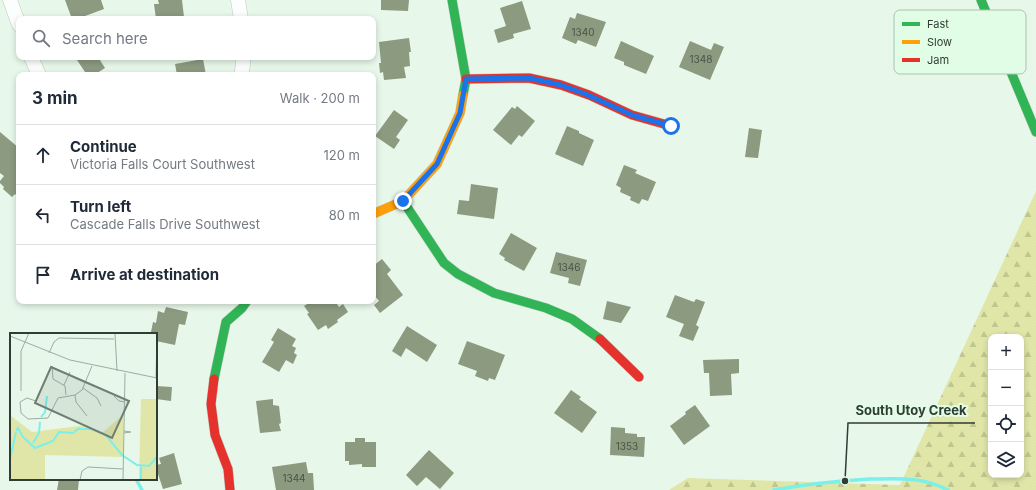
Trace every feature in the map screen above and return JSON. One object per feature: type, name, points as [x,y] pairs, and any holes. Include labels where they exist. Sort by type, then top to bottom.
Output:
[{"type":"street","points":[[10,0],[16,16]]},
{"type":"street","points":[[238,0],[240,16]]},
{"type":"street","points":[[376,213],[403,201],[437,164],[460,113],[466,79],[452,0]]},
{"type":"street","points":[[981,0],[985,10]]},
{"type":"street","points":[[32,60],[38,72]]},
{"type":"street","points":[[242,72],[243,60]]},
{"type":"street","points":[[1012,74],[1036,132]]},
{"type":"street","points":[[466,79],[529,78],[561,85],[588,95],[632,115],[671,126]]},
{"type":"street","points":[[403,201],[444,263],[458,274],[494,293],[546,308],[572,319],[596,335],[639,377]]},
{"type":"street","points":[[230,490],[228,469],[216,435],[211,404],[214,377],[226,322],[245,304]]},
{"type":"green space","points":[[1036,191],[1036,490],[669,490],[688,478],[900,485]]},
{"type":"building","points":[[65,0],[101,0],[104,9],[85,16],[71,16]]},
{"type":"building","points":[[158,0],[182,0],[184,16],[156,16],[154,4],[159,4]]},
{"type":"building","points":[[381,0],[409,0],[408,11],[381,10]]},
{"type":"building","points":[[522,1],[531,29],[513,34],[514,38],[498,43],[494,30],[506,26],[500,8]]},
{"type":"building","points":[[577,13],[606,22],[596,47],[578,40],[576,44],[562,38],[570,17],[575,19]]},
{"type":"building","points":[[409,38],[411,52],[409,52],[410,66],[404,67],[406,78],[384,80],[383,72],[380,73],[379,63],[381,63],[379,42]]},
{"type":"building","points":[[621,41],[654,56],[646,74],[624,65],[624,62],[614,58]]},
{"type":"building","points":[[690,41],[711,50],[714,43],[724,47],[710,80],[679,67]]},
{"type":"building","points":[[77,60],[100,60],[105,68],[99,72],[85,72]]},
{"type":"building","points":[[203,60],[205,72],[176,72],[175,64]]},
{"type":"building","points":[[517,106],[535,121],[522,137],[519,135],[511,145],[493,130],[512,107],[515,109]]},
{"type":"building","points":[[394,110],[408,120],[396,137],[400,140],[394,149],[376,137]]},
{"type":"building","points":[[567,126],[594,140],[583,166],[555,154]]},
{"type":"building","points":[[749,128],[762,130],[758,158],[745,157]]},
{"type":"building","points":[[0,132],[16,145],[16,195],[15,194],[12,197],[3,189],[4,187],[0,181],[4,176],[0,173]]},
{"type":"building","points":[[624,165],[637,170],[635,173],[656,182],[648,201],[642,199],[639,204],[630,200],[631,197],[620,192],[621,188],[616,185]]},
{"type":"building","points":[[471,184],[498,188],[494,219],[457,214],[459,200],[469,201]]},
{"type":"building","points":[[511,233],[537,248],[524,271],[504,260],[505,258],[499,254]]},
{"type":"building","points":[[556,252],[587,260],[580,286],[568,283],[569,278],[550,273]]},
{"type":"building","points":[[382,259],[391,270],[387,274],[403,295],[380,313],[374,305],[379,301],[376,298],[376,264]]},
{"type":"building","points":[[675,295],[694,302],[696,299],[705,302],[696,325],[699,327],[693,341],[679,336],[684,324],[666,317]]},
{"type":"building","points":[[607,301],[631,307],[621,323],[603,319]]},
{"type":"building","points":[[307,304],[337,304],[339,307],[343,304],[348,312],[328,329],[326,325],[318,330],[307,314],[309,313],[304,306]]},
{"type":"building","points":[[166,307],[188,312],[185,325],[179,324],[175,345],[157,341],[157,333],[151,332],[153,322],[156,323],[158,311],[164,313]]},
{"type":"building","points":[[407,326],[437,345],[427,362],[406,348],[401,357],[392,351]]},
{"type":"building","points":[[278,328],[296,339],[292,346],[296,348],[294,353],[297,355],[293,364],[286,360],[279,372],[262,362],[274,342],[271,340]]},
{"type":"building","points":[[467,341],[505,355],[495,380],[489,378],[488,381],[475,376],[477,371],[458,364]]},
{"type":"building","points":[[739,359],[739,373],[731,374],[732,395],[710,396],[709,373],[704,373],[703,360]]},
{"type":"building","points":[[157,386],[172,387],[171,401],[157,399]]},
{"type":"building","points":[[571,390],[581,397],[579,399],[597,412],[582,433],[554,413]]},
{"type":"building","points":[[273,399],[273,405],[279,406],[281,423],[279,424],[281,431],[260,433],[256,401]]},
{"type":"building","points":[[695,405],[710,426],[684,445],[670,426]]},
{"type":"building","points":[[611,427],[625,428],[625,433],[637,434],[637,437],[645,437],[644,457],[610,455]]},
{"type":"building","points":[[355,438],[365,438],[365,442],[376,442],[376,467],[362,467],[362,464],[349,465],[349,461],[345,461],[345,442],[355,442]]},
{"type":"building","points":[[429,450],[454,473],[440,489],[426,477],[417,486],[406,475]]},
{"type":"building","points":[[174,453],[182,484],[163,489],[157,474],[157,465],[161,464],[159,458]]},
{"type":"building","points":[[306,462],[308,473],[313,473],[314,490],[276,490],[272,467]]},
{"type":"building","points":[[59,480],[79,480],[78,490],[57,490]]},
{"type":"waterway","points":[[774,490],[798,486],[870,479],[910,479],[924,481],[948,490]]},
{"type":"waterway","points":[[137,480],[142,490]]},
{"type":"traffic: fast","points":[[452,0],[466,79],[463,95]]},
{"type":"traffic: fast","points":[[981,0],[985,10]]},
{"type":"traffic: fast","points":[[1012,74],[1036,132]]},
{"type":"traffic: fast","points":[[403,201],[444,263],[458,274],[494,293],[546,308],[572,319],[600,339]]},
{"type":"traffic: fast","points":[[214,379],[226,322],[245,304]]},
{"type":"traffic: slow","points":[[376,213],[403,201],[437,164],[460,113],[463,95]]},
{"type":"traffic: jam","points":[[466,79],[529,78],[561,85],[589,95],[632,115],[671,126]]},
{"type":"traffic: jam","points":[[600,339],[639,377]]},
{"type":"traffic: jam","points":[[214,379],[211,404],[215,435],[228,469],[230,490]]},
{"type":"place","name":"South Utoy Creek","points":[[845,481]]},
{"type":"route","points":[[403,201],[437,164],[460,113],[466,79],[529,78],[561,85],[588,95],[632,115],[671,126]]}]
